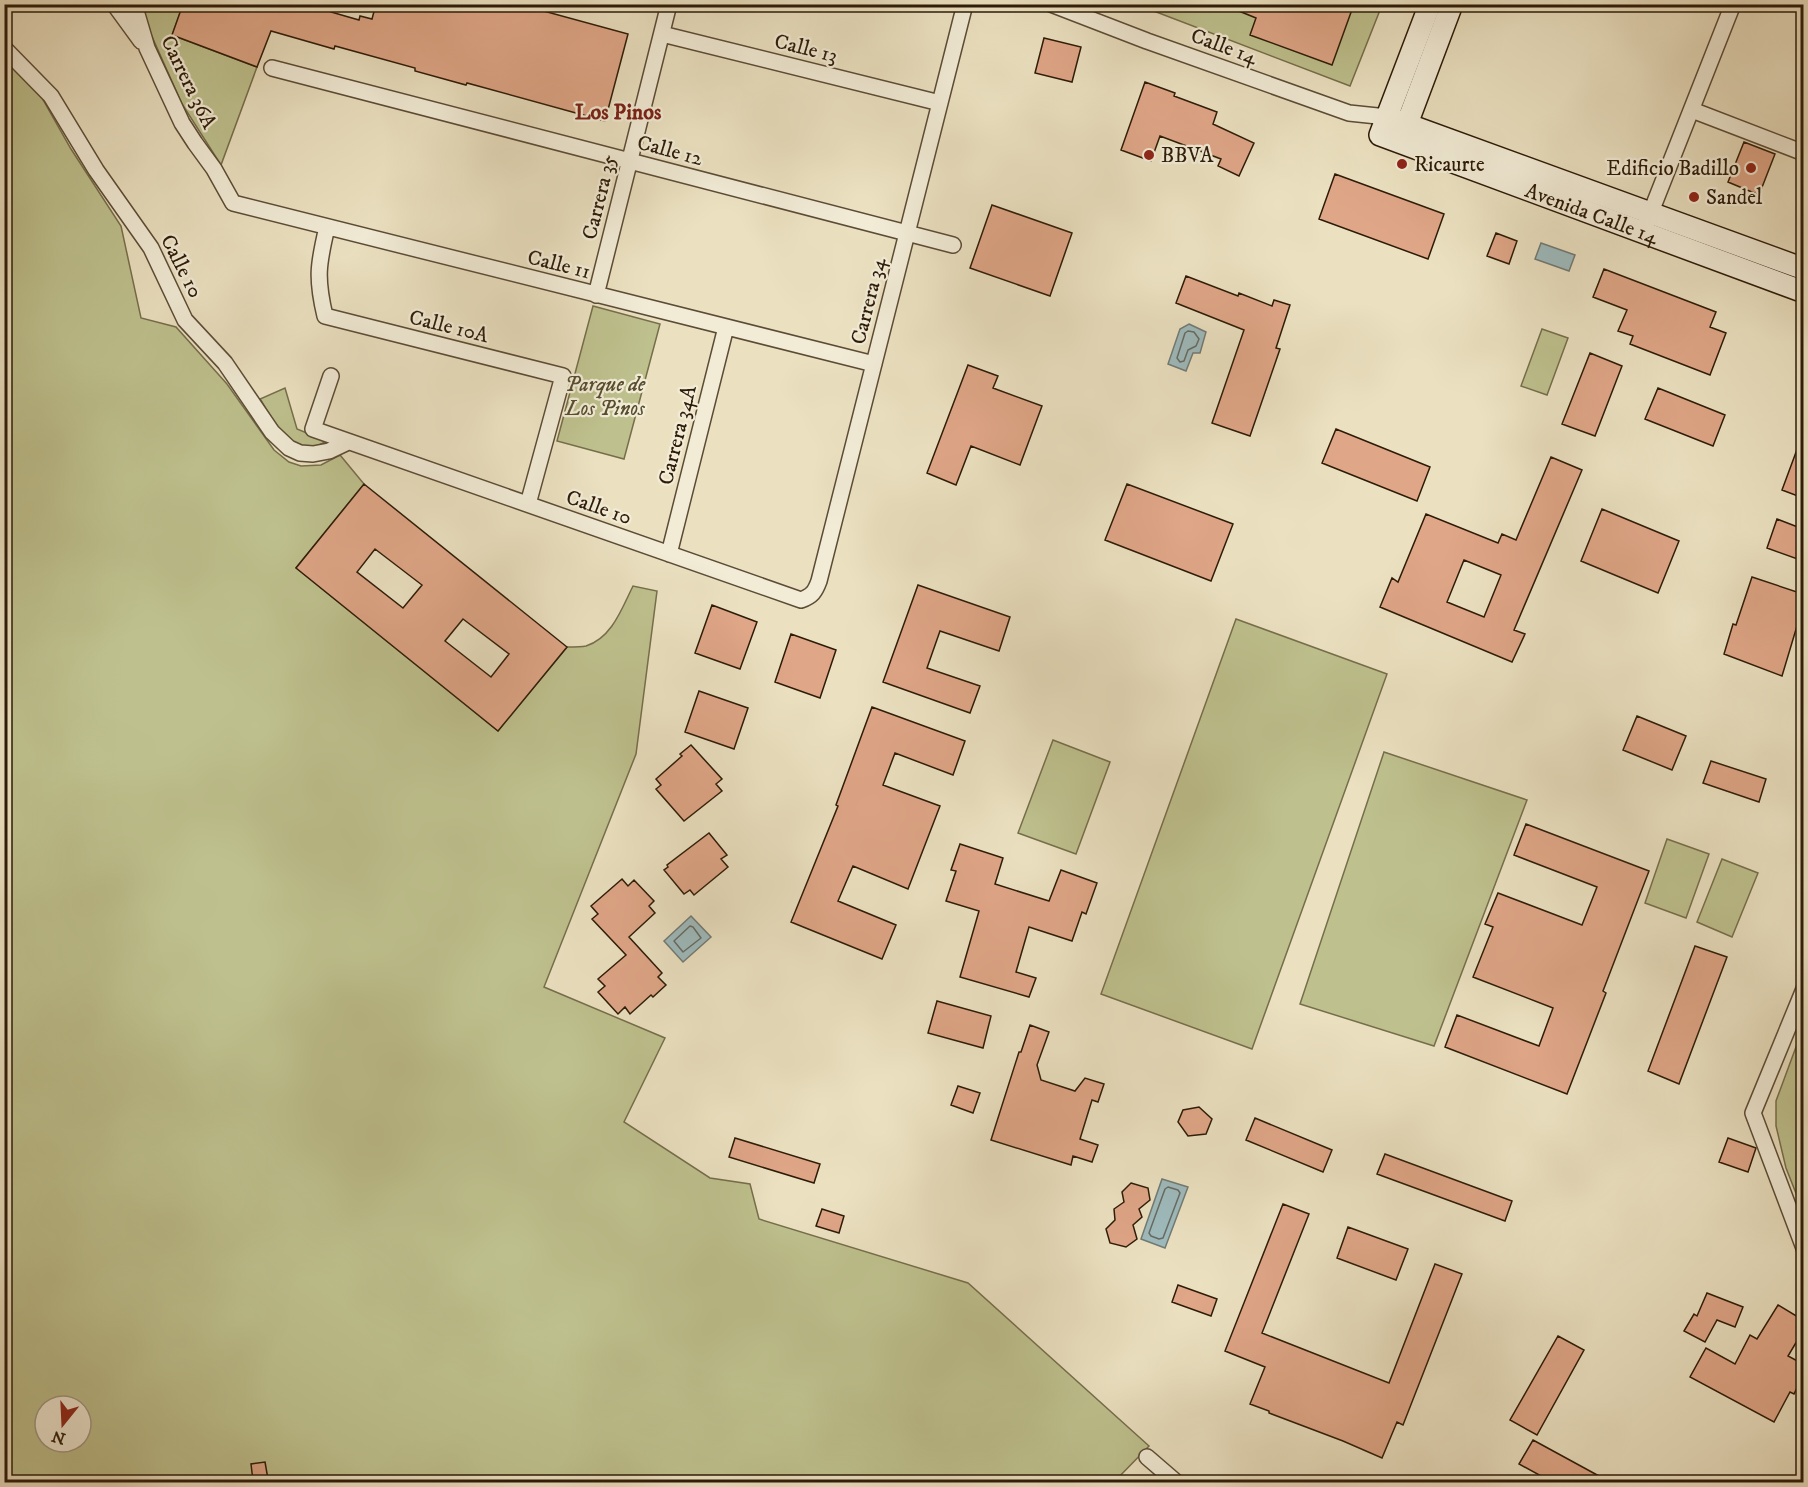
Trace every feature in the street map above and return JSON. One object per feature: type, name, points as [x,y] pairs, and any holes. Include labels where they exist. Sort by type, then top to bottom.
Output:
[{"type":"main road","points":[[1393,130],[1430,4]]},
{"type":"main road","points":[[1393,130],[1452,4]]},
{"type":"main road","name":"Avenida Calle 14","points":[[1393,130],[1651,212],[1803,270]]},
{"type":"main road","name":"Avenida Calle 14","points":[[1393,130],[1643,233],[1803,292]]},
{"type":"street","points":[[114,4],[147,48]]},
{"type":"street","name":"Carrera 36A","points":[[134,4],[147,48],[187,133],[214,169],[233,203]]},
{"type":"street","name":"Carrera 35","points":[[596,295],[669,4]]},
{"type":"street","name":"Carrera 34","points":[[801,600],[815,592],[819,581],[965,4]]},
{"type":"street","name":"Calle 14","points":[[1051,4],[1393,130]]},
{"type":"street","points":[[1643,233],[1733,4]]},
{"type":"street","name":"Calle 13","points":[[662,34],[940,103]]},
{"type":"street","name":"Calle 10","points":[[4,48],[51,96],[96,170],[151,248],[185,320],[225,363],[272,432],[288,448],[300,453],[313,454],[329,451],[348,442]]},
{"type":"street","name":"Calle 12","points":[[272,68],[952,245]]},
{"type":"street","points":[[1692,110],[1803,153]]},
{"type":"street","name":"Calle 11","points":[[233,203],[874,364]]},
{"type":"street","name":"Calle 10A","points":[[327,227],[318,277],[326,316],[563,376],[528,504]]},
{"type":"street","name":"Carrera 34A","points":[[669,554],[726,327]]},
{"type":"street","name":"Calle 10","points":[[331,376],[313,429],[801,600]]},
{"type":"street","points":[[1803,989],[1753,1113],[1803,1248]]},
{"type":"street","points":[[1147,1457],[1176,1482]]},
{"type":"green space","points":[[138,5],[183,5],[172,35],[257,67],[221,165],[182,104]]},
{"type":"green space","points":[[1138,5],[1382,5],[1350,86]]},
{"type":"green space","points":[[4,58],[42,98],[71,149],[121,226],[141,318],[176,327],[227,384],[274,450],[289,462],[301,466],[321,465],[340,455],[364,484],[296,568],[498,731],[567,647],[586,646],[603,636],[620,613],[633,586],[657,591],[636,754],[544,987],[665,1038],[624,1122],[710,1178],[750,1184],[759,1219],[968,1283],[1149,1446],[1114,1482],[5,1482]]},
{"type":"green space","name":"Parque de Los Pinos","points":[[593,306],[660,324],[624,459],[557,441]]},
{"type":"green space","points":[[1542,329],[1568,338],[1547,395],[1521,386]]},
{"type":"green space","points":[[285,388],[297,429],[326,441],[315,446],[304,447],[295,443],[279,428],[260,399]]},
{"type":"green space","points":[[1236,619],[1387,674],[1252,1049],[1101,994]]},
{"type":"green space","points":[[1053,740],[1110,762],[1076,854],[1018,833]]},
{"type":"green space","points":[[1384,752],[1527,800],[1434,1046],[1300,1004]]},
{"type":"green space","points":[[1667,839],[1709,854],[1686,918],[1645,903]]},
{"type":"green space","points":[[1722,859],[1758,873],[1732,937],[1697,922]]},
{"type":"green space","points":[[1803,1028],[1803,1211],[1786,1168],[1776,1126],[1776,1101]]},
{"type":"water","points":[[1541,243],[1575,255],[1569,271],[1535,259]]},
{"type":"water","points":[[1189,324],[1206,332],[1200,353],[1193,353],[1186,371],[1168,364],[1180,329]]},
{"type":"water","points":[[691,916],[711,937],[683,962],[664,941]]},
{"type":"water","points":[[1162,1179],[1188,1187],[1165,1248],[1141,1239]]},
{"type":"building","points":[[183,4],[333,4],[331,12],[359,20],[360,16],[372,19],[376,4],[518,4],[628,34],[605,121],[415,71],[415,68],[335,46],[334,49],[271,31],[257,67],[172,35]]},
{"type":"building","points":[[1354,4],[1332,65],[1250,35],[1256,18],[1224,5]]},
{"type":"building","points":[[1044,38],[1081,47],[1072,82],[1035,73]]},
{"type":"building","points":[[1145,82],[1217,112],[1213,124],[1254,143],[1239,176],[1218,166],[1221,159],[1160,136],[1151,161],[1121,150]]},
{"type":"building","name":"Edificio Badillo","points":[[1744,142],[1775,154],[1759,195],[1728,182]]},
{"type":"building","points":[[1335,174],[1444,214],[1428,259],[1319,219]]},
{"type":"building","points":[[992,205],[1072,233],[1050,296],[970,268]]},
{"type":"building","points":[[1496,233],[1517,241],[1509,264],[1487,256]]},
{"type":"building","points":[[1604,269],[1716,312],[1710,327],[1726,333],[1710,375],[1630,344],[1633,336],[1618,331],[1627,310],[1593,297]]},
{"type":"building","points":[[1186,276],[1272,306],[1274,300],[1290,305],[1276,348],[1280,349],[1250,436],[1212,423],[1244,330],[1176,303]]},
{"type":"building","points":[[1590,353],[1622,366],[1595,436],[1562,424]]},
{"type":"building","points":[[968,365],[998,376],[993,388],[1042,406],[1020,465],[971,446],[956,485],[927,473]]},
{"type":"building","points":[[1658,388],[1725,415],[1713,446],[1645,419]]},
{"type":"building","points":[[1336,429],[1430,467],[1417,501],[1322,463]]},
{"type":"building","points":[[1803,436],[1803,498],[1782,490]]},
{"type":"building","points":[[1551,457],[1582,470],[1514,630],[1525,634],[1512,662],[1380,607],[1392,578],[1398,582],[1426,514],[1498,543],[1502,534],[1516,540]],"holes":[[[1464,560],[1501,575],[1484,617],[1447,602]]]},
{"type":"building","points":[[364,484],[567,647],[498,731],[296,568]],"holes":[[[375,549],[422,585],[403,608],[357,572]],[[463,619],[509,654],[491,677],[445,641]]]},
{"type":"building","points":[[1127,484],[1233,524],[1211,581],[1105,540]]},
{"type":"building","points":[[1602,509],[1679,541],[1658,593],[1581,561]]},
{"type":"building","points":[[1777,519],[1803,529],[1803,561],[1767,548]]},
{"type":"building","points":[[1752,577],[1803,594],[1803,606],[1782,676],[1724,654]]},
{"type":"building","points":[[918,585],[1010,617],[999,651],[940,631],[927,668],[980,686],[970,713],[883,682]]},
{"type":"building","points":[[712,605],[757,622],[740,669],[695,653]]},
{"type":"building","points":[[791,634],[836,650],[820,698],[775,682]]},
{"type":"building","points":[[699,691],[748,708],[734,749],[685,732]]},
{"type":"building","points":[[872,707],[965,741],[953,775],[895,753],[883,785],[940,806],[908,889],[853,866],[838,901],[896,925],[882,959],[791,922],[838,806],[836,805]]},
{"type":"building","points":[[1637,716],[1686,736],[1672,770],[1623,750]]},
{"type":"building","points":[[691,745],[722,779],[716,784],[722,791],[684,821],[656,789],[661,785],[656,779]]},
{"type":"building","points":[[1711,761],[1766,779],[1759,802],[1703,783]]},
{"type":"building","points":[[1526,824],[1649,871],[1567,1094],[1445,1047],[1457,1015],[1539,1046],[1553,1008],[1473,977],[1493,927],[1485,924],[1498,893],[1582,925],[1597,887],[1514,855]]},
{"type":"building","points":[[709,833],[727,855],[721,859],[728,867],[694,895],[690,890],[684,894],[664,870],[668,867],[667,865]]},
{"type":"building","points":[[960,844],[1003,858],[995,884],[1049,901],[1061,870],[1097,883],[1086,914],[1082,912],[1072,941],[1029,927],[1016,972],[1036,978],[1029,997],[960,977],[979,911],[946,901],[956,871],[951,870]]},
{"type":"building","points":[[622,879],[628,886],[634,880],[654,901],[649,906],[655,913],[629,937],[662,973],[658,977],[666,985],[630,1014],[625,1007],[618,1014],[598,992],[605,986],[598,979],[626,955],[592,919],[598,914],[591,906]]},
{"type":"building","points":[[1695,946],[1727,957],[1679,1084],[1648,1071]]},
{"type":"building","points":[[937,1001],[991,1016],[983,1048],[928,1033]]},
{"type":"building","points":[[1030,1025],[1049,1032],[1037,1065],[1041,1080],[1075,1091],[1085,1078],[1104,1084],[1098,1102],[1092,1100],[1080,1139],[1098,1145],[1092,1162],[1073,1156],[1071,1165],[991,1140]]},
{"type":"building","points":[[958,1086],[980,1093],[973,1113],[951,1105]]},
{"type":"building","points":[[1199,1107],[1212,1119],[1206,1134],[1188,1136],[1178,1122],[1183,1110]]},
{"type":"building","points":[[1255,1118],[1332,1150],[1323,1172],[1246,1140]]},
{"type":"building","points":[[735,1138],[820,1164],[814,1183],[729,1157]]},
{"type":"building","points":[[1728,1138],[1756,1148],[1748,1172],[1719,1162]]},
{"type":"building","points":[[1385,1154],[1512,1201],[1505,1221],[1377,1174]]},
{"type":"building","points":[[1131,1183],[1148,1188],[1150,1200],[1139,1209],[1142,1217],[1133,1225],[1137,1239],[1126,1247],[1110,1243],[1106,1229],[1115,1220],[1114,1209],[1124,1202],[1122,1192]]},
{"type":"building","points":[[1283,1204],[1309,1214],[1262,1333],[1389,1383],[1435,1264],[1462,1274],[1403,1425],[1397,1422],[1382,1458],[1250,1404],[1265,1367],[1225,1351]]},
{"type":"building","points":[[822,1209],[844,1216],[839,1233],[816,1226]]},
{"type":"building","points":[[1348,1227],[1408,1249],[1396,1280],[1337,1258]]},
{"type":"building","points":[[1178,1285],[1217,1299],[1211,1316],[1172,1302]]},
{"type":"building","points":[[1707,1293],[1743,1307],[1735,1327],[1717,1320],[1705,1342],[1684,1331],[1694,1314],[1697,1316]]},
{"type":"building","points":[[1778,1305],[1803,1320],[1803,1331],[1788,1356],[1803,1364],[1803,1375],[1794,1394],[1790,1392],[1774,1422],[1690,1377],[1706,1348],[1735,1364],[1750,1335],[1757,1339]]},
{"type":"building","points":[[1558,1336],[1584,1350],[1537,1435],[1510,1420]]},
{"type":"building","points":[[1533,1440],[1610,1482],[1552,1482],[1519,1464]]},
{"type":"building","points":[[265,1462],[268,1479],[253,1481],[251,1464]]},
{"type":"place","name":"BBVA","points":[[1149,155]]},
{"type":"place","name":"Ricaurte","points":[[1402,164]]},
{"type":"place","name":"Edificio Badillo","points":[[1751,168]]},
{"type":"place","name":"Sandel","points":[[1694,197]]},
{"type":"district","name":"Los Pinos","points":[[618,111]]}]
